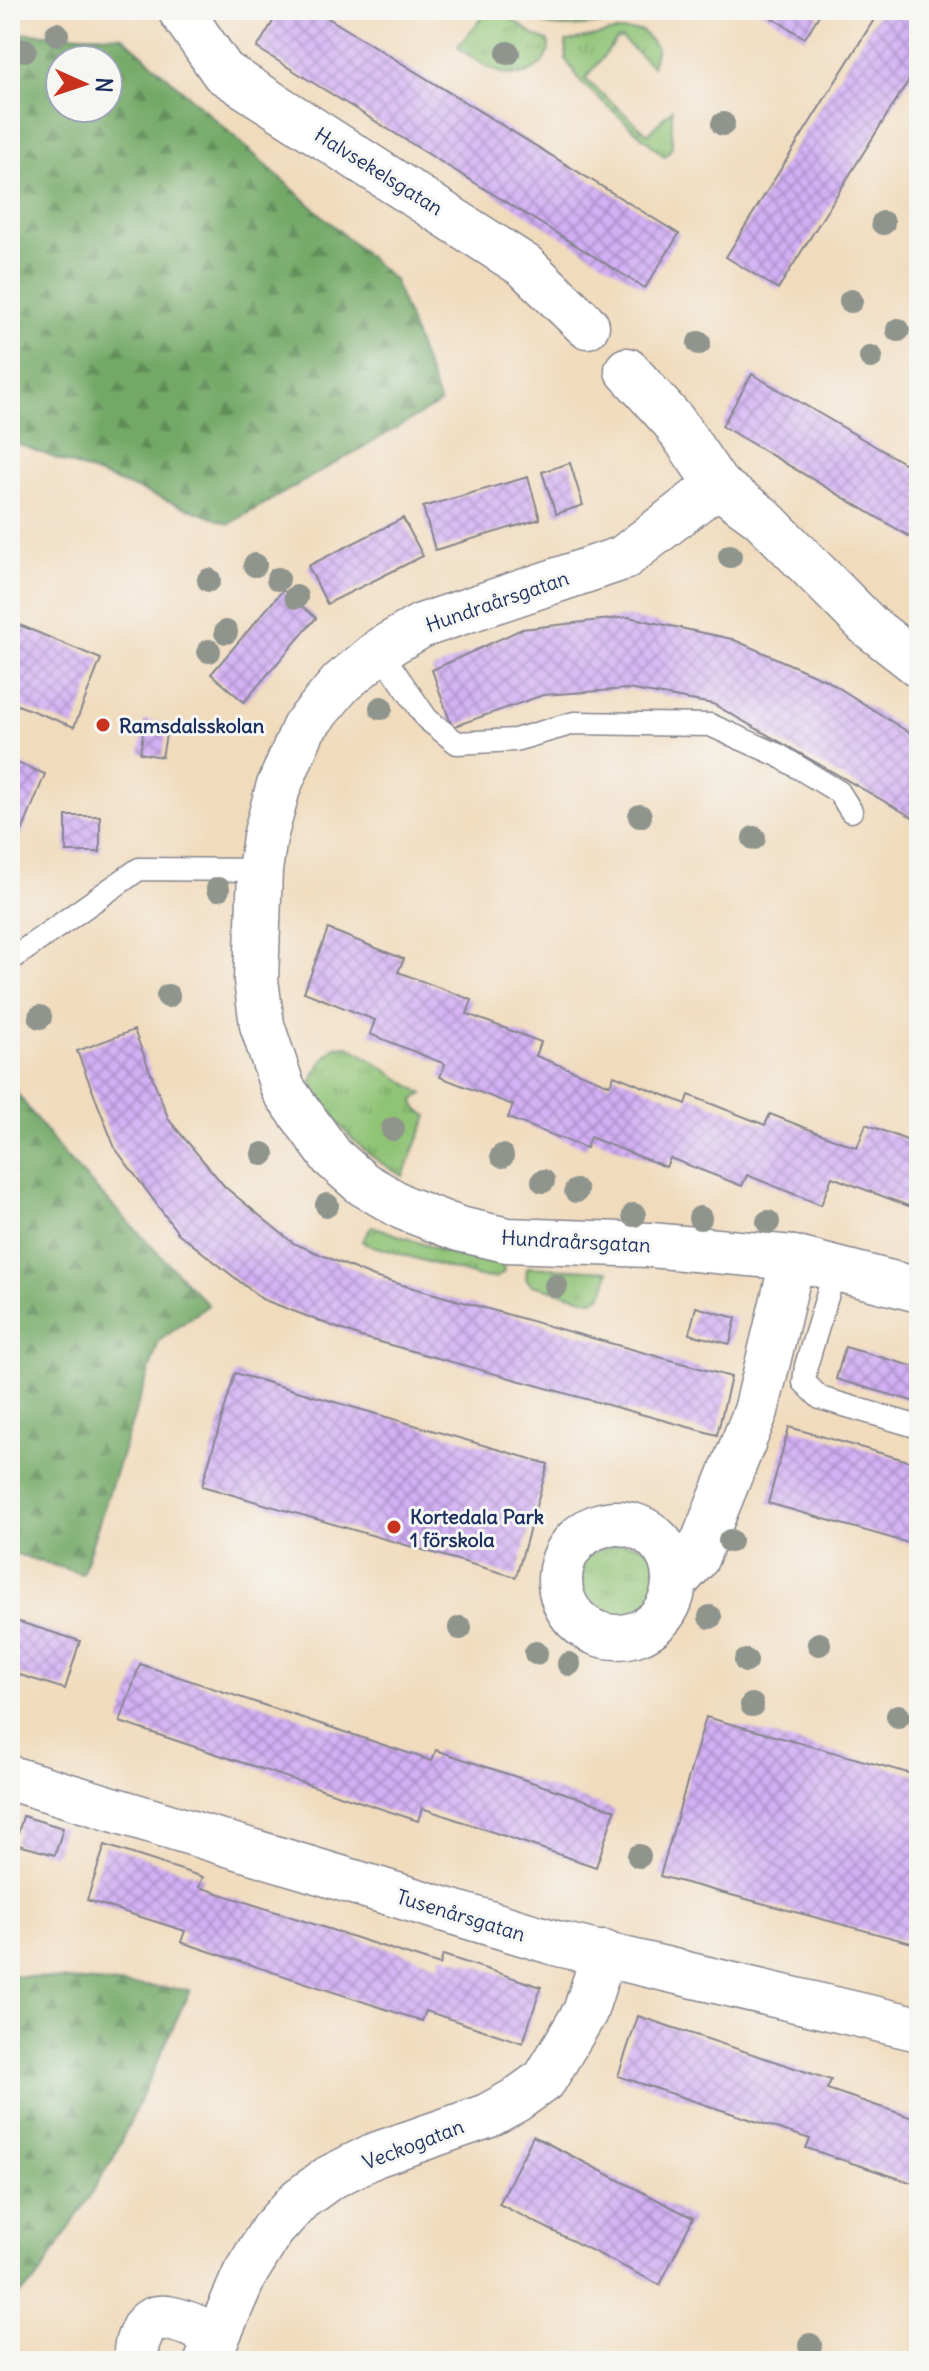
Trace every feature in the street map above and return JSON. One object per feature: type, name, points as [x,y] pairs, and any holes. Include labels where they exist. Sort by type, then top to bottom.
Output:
[{"type":"street","name":"Halvsekelsgatan","points":[[180,10],[223,72],[525,266],[587,326]]},
{"type":"street","points":[[627,370],[674,422],[717,485],[761,517],[869,626],[919,665]]},
{"type":"street","name":"Hundraårsgatan","points":[[717,485],[623,558],[421,626],[380,651],[341,683],[304,727],[278,788],[260,870],[256,980],[262,1025],[283,1089],[332,1157],[363,1184],[417,1214],[459,1229],[507,1240],[650,1245],[793,1258],[919,1290]]},
{"type":"street","points":[[674,1583],[696,1559],[756,1411],[793,1258]]},
{"type":"street","name":"Tusenårsgatan","points":[[10,1778],[525,1934],[919,2029]]},
{"type":"street","name":"Veckogatan","points":[[138,2361],[134,2348],[145,2324],[156,2318],[172,2319],[212,2349],[245,2274],[272,2230],[300,2199],[329,2178],[375,2155],[487,2116],[545,2079],[585,2012],[604,1953]]},
{"type":"lane","points":[[380,651],[427,719],[457,743],[515,740],[574,723],[710,725],[778,755],[839,792],[851,811]]},
{"type":"lane","points":[[10,960],[139,869],[260,870]]},
{"type":"lane","points":[[836,1267],[804,1382],[820,1398],[919,1427]]},
{"type":"green space","points":[[500,10],[535,36],[548,41],[546,57],[530,72],[509,75],[499,72],[458,46],[488,11]]},
{"type":"green space","points":[[520,10],[689,10],[596,25],[560,27],[539,23]]},
{"type":"green space","points":[[619,31],[642,31],[657,48],[652,66],[622,39],[617,40],[585,79],[648,134],[672,109],[672,147],[665,157],[583,84],[566,60],[566,42]]},
{"type":"green space","points":[[10,33],[122,36],[394,280],[440,403],[229,524],[10,441]]},
{"type":"green space","points":[[349,1046],[423,1094],[414,1103],[418,1110],[428,1116],[403,1176],[357,1143],[313,1088],[314,1075],[320,1064],[335,1047]]},
{"type":"green space","points":[[10,1084],[63,1154],[208,1305],[159,1341],[82,1574],[10,1552]]},
{"type":"green space","points":[[372,1226],[454,1255],[503,1265],[504,1272],[495,1278],[479,1277],[366,1244],[362,1241]]},
{"type":"green space","points":[[527,1267],[609,1271],[603,1292],[592,1300],[532,1285],[526,1279]]},
{"type":"green space","points":[[624,1543],[648,1550],[661,1563],[663,1579],[657,1596],[644,1610],[627,1617],[608,1616],[588,1603],[579,1591],[575,1580],[577,1570],[590,1555]]},
{"type":"green space","points":[[10,1975],[190,1990],[113,2159],[36,2281],[10,2301]]},
{"type":"building","points":[[280,10],[315,10],[679,234],[645,288],[257,48]]},
{"type":"building","points":[[759,10],[812,10],[819,15],[805,38]]},
{"type":"building","points":[[880,10],[919,10],[919,64],[778,289],[726,257]]},
{"type":"building","points":[[752,374],[919,472],[919,542],[722,426]]},
{"type":"building","points":[[570,463],[583,505],[556,514],[542,472]]},
{"type":"building","points":[[528,477],[540,519],[435,550],[423,507]]},
{"type":"building","points":[[403,518],[423,556],[327,604],[308,566]]},
{"type":"building","points":[[283,590],[316,618],[244,702],[211,674]]},
{"type":"building","points":[[628,617],[732,639],[828,681],[919,739],[919,821],[713,704],[628,689],[543,695],[452,727],[432,670],[522,629]]},
{"type":"building","points":[[10,621],[101,659],[74,727],[10,702]]},
{"type":"building","points":[[145,720],[168,724],[162,757],[140,753]]},
{"type":"building","points":[[10,760],[45,774],[10,862]]},
{"type":"building","points":[[66,816],[100,816],[100,852],[66,852]]},
{"type":"building","points":[[328,929],[404,959],[398,972],[472,1000],[467,1014],[541,1042],[536,1056],[610,1085],[614,1075],[686,1104],[689,1095],[765,1125],[770,1114],[857,1148],[866,1124],[919,1145],[919,1210],[832,1177],[821,1205],[747,1175],[742,1186],[670,1158],[666,1167],[590,1137],[586,1148],[508,1118],[513,1105],[440,1077],[445,1064],[370,1034],[375,1020],[304,992]]},
{"type":"building","points":[[134,1030],[169,1120],[225,1187],[293,1243],[374,1277],[731,1377],[717,1435],[361,1337],[262,1299],[178,1233],[115,1148],[77,1051]]},
{"type":"building","points":[[696,1307],[736,1318],[730,1344],[689,1334]]},
{"type":"building","points":[[845,1347],[919,1368],[919,1403],[836,1379]]},
{"type":"building","points":[[235,1373],[548,1464],[516,1577],[202,1486]]},
{"type":"building","points":[[789,1427],[919,1464],[919,1546],[768,1503]]},
{"type":"building","points":[[10,1619],[80,1641],[65,1689],[10,1672]]},
{"type":"building","points":[[140,1664],[432,1761],[436,1750],[615,1810],[596,1867],[422,1808],[418,1821],[120,1722]]},
{"type":"building","points":[[706,1717],[919,1776],[919,1945],[660,1876]]},
{"type":"building","points":[[23,1816],[63,1828],[55,1855],[15,1844]]},
{"type":"building","points":[[105,1845],[203,1877],[199,1887],[440,1965],[443,1955],[541,1987],[523,2043],[426,2011],[422,2021],[181,1942],[185,1931],[87,1900]]},
{"type":"building","points":[[638,2016],[831,2080],[827,2089],[919,2120],[919,2185],[806,2148],[810,2139],[618,2076]]},
{"type":"building","points":[[533,2136],[693,2218],[660,2285],[499,2204]]},
{"type":"place","name":"Ramsdalsskolan","points":[[103,725]]},
{"type":"place","name":"Kortedala Park 1 förskola","points":[[394,1527]]}]
